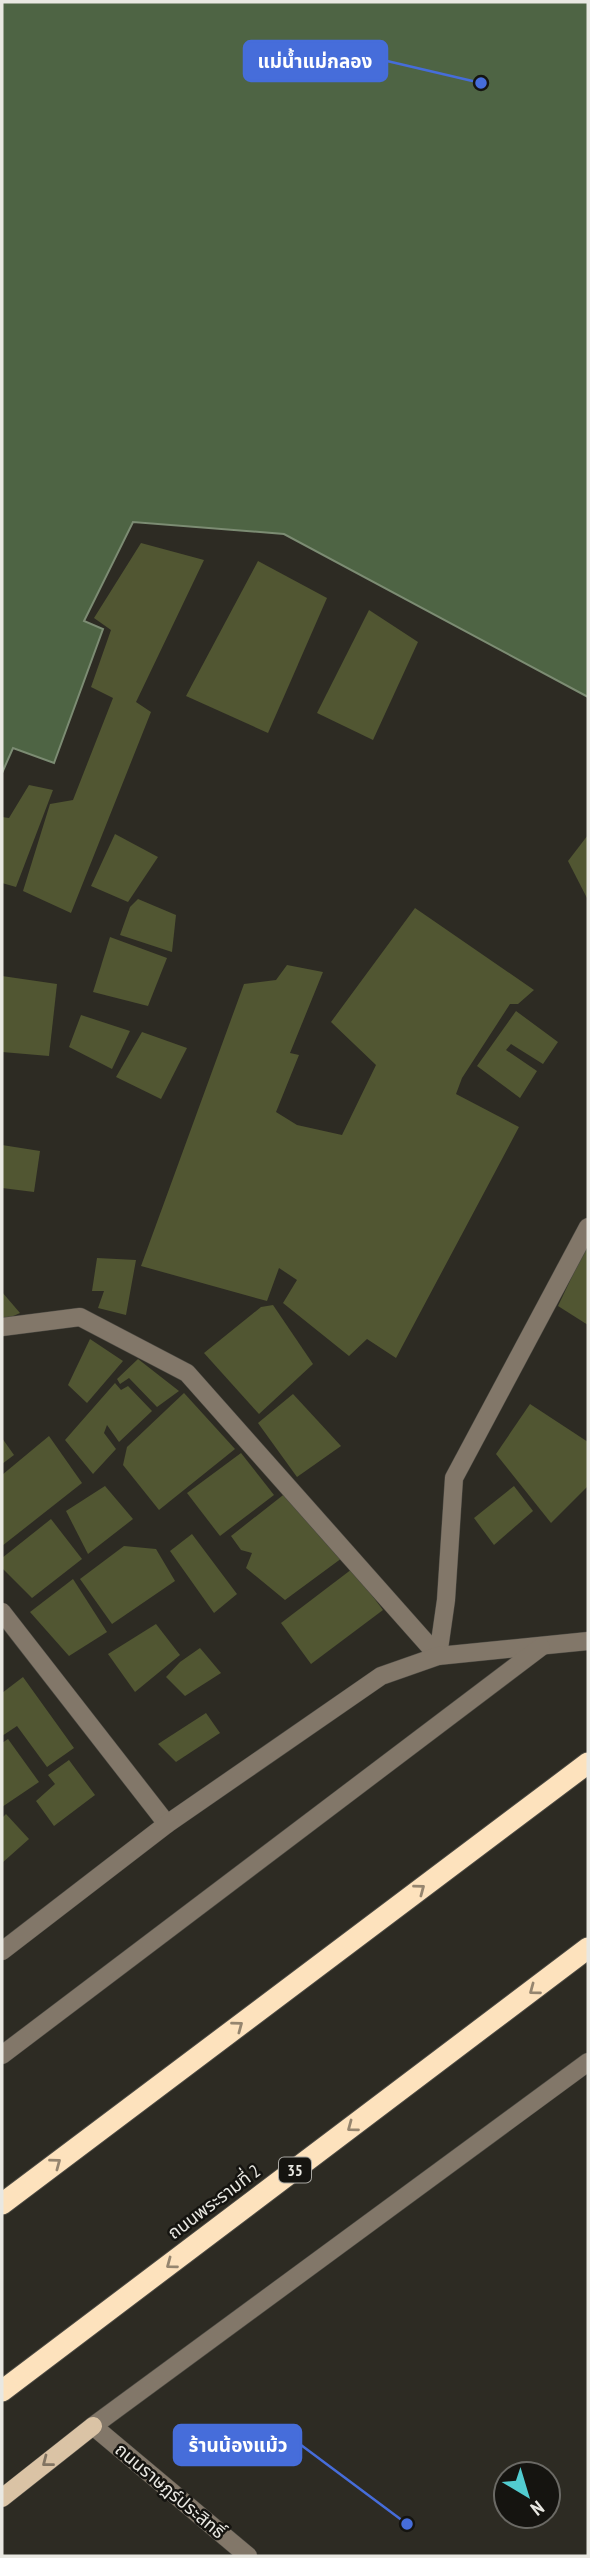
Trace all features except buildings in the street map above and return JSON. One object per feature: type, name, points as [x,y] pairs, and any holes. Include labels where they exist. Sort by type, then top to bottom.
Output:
[{"type":"highway","points":[[2,2204],[588,1763]]},
{"type":"highway","name":"ถนนพระรามที่ 2","points":[[2,2391],[588,1948]]},
{"type":"main road","points":[[2,2498],[93,2426]]},
{"type":"street","points":[[438,1656],[446,1600],[454,1478],[588,1227]]},
{"type":"street","points":[[2,1327],[80,1317],[187,1373],[438,1656]]},
{"type":"street","points":[[2,1612],[167,1824]]},
{"type":"street","points":[[2,1951],[167,1824],[382,1676],[438,1656],[588,1641]]},
{"type":"street","points":[[2,2055],[541,1647]]},
{"type":"street","points":[[93,2426],[588,2062]]},
{"type":"street","name":"ถนนราษฎร์ประสิทธิ์","points":[[93,2426],[248,2556]]},
{"type":"shaded area","points":[[2,2],[588,2],[588,697],[284,534],[133,522],[84,621],[103,629],[54,763],[13,748],[2,773]]},
{"type":"place","name":"แม่น้ำแม่กลอง","points":[[481,83]]},
{"type":"place","name":"ร้านน้องแม้ว","points":[[407,2524]]}]
